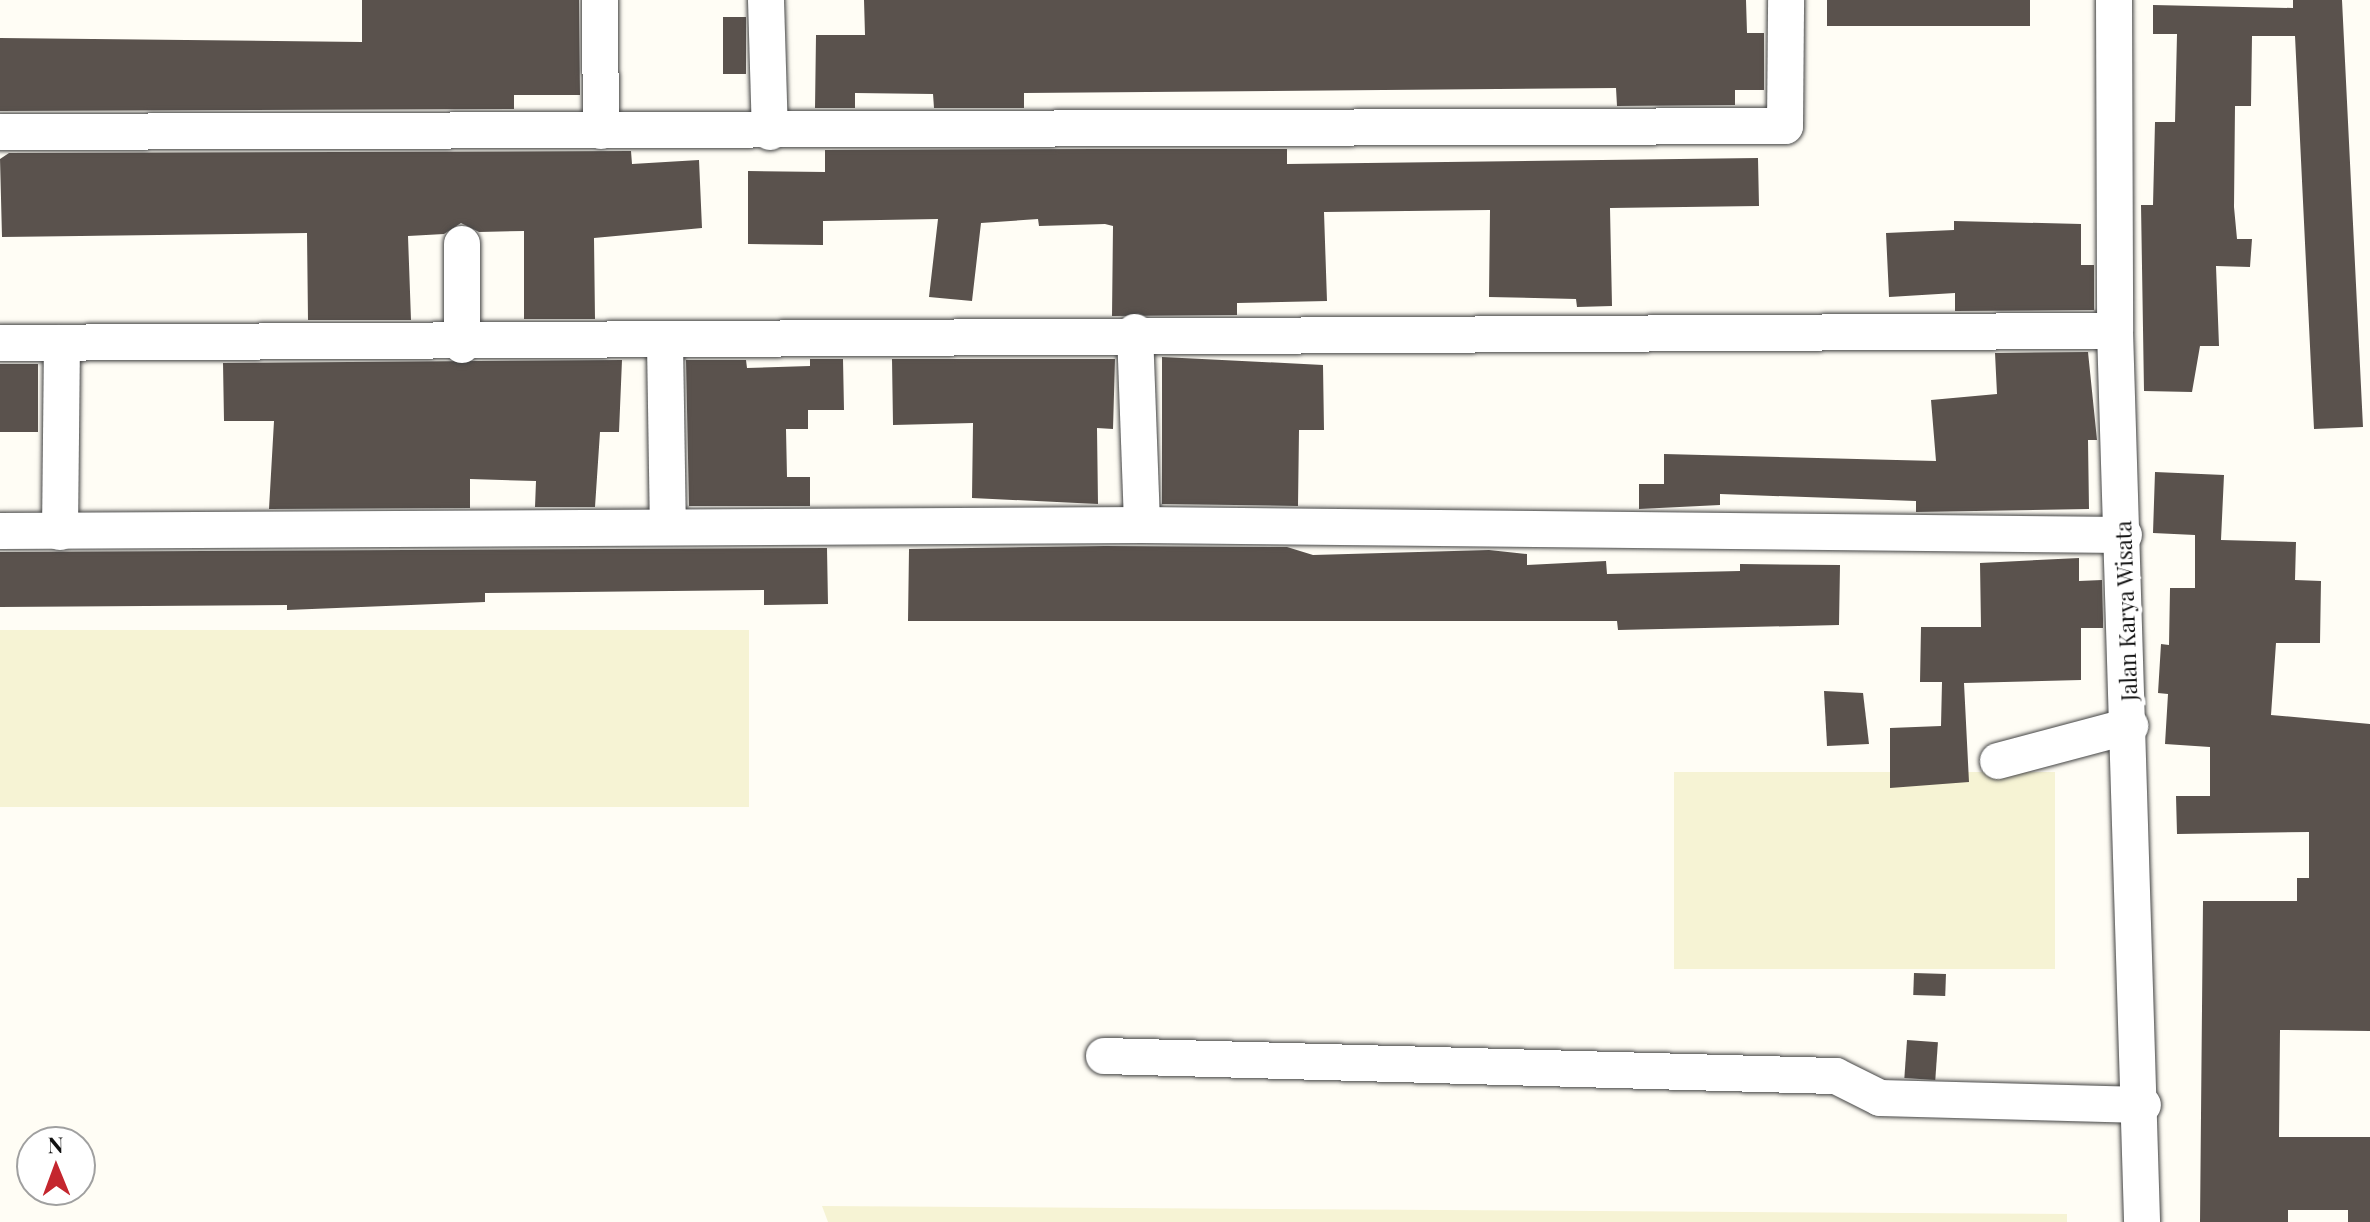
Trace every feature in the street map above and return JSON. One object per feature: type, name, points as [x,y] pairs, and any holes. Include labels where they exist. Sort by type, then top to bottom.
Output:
[{"type":"street","points":[[600,0],[601,131]]},
{"type":"street","points":[[766,0],[770,132]]},
{"type":"street","points":[[0,132],[770,132],[1785,126],[1786,0]]},
{"type":"street","name":"Jalan Karya Wisata","points":[[2114,0],[2115,331],[2143,1105],[2142,1222]]},
{"type":"street","points":[[462,244],[462,345]]},
{"type":"street","points":[[0,343],[462,345],[1135,332],[2115,331]]},
{"type":"street","points":[[1135,332],[1142,525]]},
{"type":"street","points":[[60,532],[62,343]]},
{"type":"street","points":[[665,343],[668,525]]},
{"type":"street","points":[[0,531],[668,525],[1142,525],[2124,535]]},
{"type":"street","points":[[1998,761],[2130,726]]},
{"type":"street","points":[[1104,1056],[1836,1076],[1880,1098],[2143,1105]]},
{"type":"shaded area","points":[[0,630],[749,630],[749,807],[0,807]]},
{"type":"shaded area","points":[[1674,772],[2055,772],[2055,969],[1674,969]]},
{"type":"shaded area","points":[[822,1206],[2067,1214],[2067,1222],[828,1222]]},
{"type":"building","points":[[362,0],[579,0],[580,95],[514,95],[514,109],[0,111],[0,38],[362,42]]},
{"type":"building","points":[[864,0],[1746,0],[1747,33],[1764,33],[1764,90],[1735,90],[1735,105],[1617,106],[1616,88],[1024,93],[1024,108],[934,108],[933,94],[855,93],[855,108],[815,108],[816,35],[865,35]]},
{"type":"building","points":[[1827,0],[2030,0],[2030,26],[1827,26]]},
{"type":"building","points":[[2293,0],[2342,0],[2363,427],[2314,429],[2295,36],[2252,36],[2251,106],[2235,106],[2234,207],[2237,239],[2252,239],[2250,267],[2216,266],[2219,346],[2200,346],[2192,392],[2144,391],[2141,205],[2153,205],[2155,122],[2175,122],[2177,34],[2153,34],[2153,5],[2293,8]]},
{"type":"building","points":[[723,17],[746,17],[746,74],[723,74]]},
{"type":"building","points":[[1287,149],[1287,164],[1758,158],[1759,206],[1610,208],[1612,306],[1577,307],[1576,299],[1489,297],[1490,210],[1324,212],[1327,301],[1237,303],[1237,315],[1112,316],[1113,226],[1105,224],[1039,226],[1038,219],[981,223],[972,301],[929,297],[938,219],[823,221],[823,245],[748,244],[748,171],[825,172],[825,150]]},
{"type":"building","points":[[631,151],[632,164],[699,160],[702,228],[594,238],[595,319],[524,319],[524,231],[479,232],[461,223],[444,234],[408,236],[411,320],[308,320],[307,233],[2,237],[0,159],[9,153]]},
{"type":"building","points":[[1954,221],[2081,224],[2081,265],[2094,265],[2094,310],[1955,311],[1955,293],[1889,297],[1886,233],[1954,230]]},
{"type":"building","points":[[2088,352],[2097,440],[2088,440],[2089,509],[1916,512],[1916,501],[1720,494],[1720,505],[1639,509],[1639,484],[1664,484],[1664,454],[1936,461],[1931,400],[1997,394],[1995,353]]},
{"type":"building","points":[[1162,357],[1323,365],[1324,430],[1299,430],[1298,506],[1162,504]]},
{"type":"building","points":[[810,359],[843,359],[844,410],[808,410],[808,429],[786,429],[787,477],[810,477],[810,506],[689,506],[686,360],[746,360],[747,368],[810,366]]},
{"type":"building","points":[[892,359],[1115,359],[1113,429],[1097,428],[1098,504],[972,498],[973,423],[893,425]]},
{"type":"building","points":[[622,360],[619,432],[600,432],[595,507],[535,507],[536,481],[470,479],[470,508],[269,509],[274,421],[224,421],[223,363]]},
{"type":"building","points":[[0,364],[38,364],[38,432],[0,432]]},
{"type":"building","points":[[2155,472],[2224,475],[2221,540],[2296,542],[2295,580],[2321,581],[2320,643],[2276,643],[2271,715],[2370,724],[2370,1031],[2280,1030],[2279,1137],[2370,1137],[2370,1222],[2348,1222],[2348,1210],[2288,1210],[2288,1222],[2200,1222],[2203,901],[2297,901],[2297,878],[2309,878],[2309,832],[2177,834],[2176,796],[2210,796],[2210,747],[2165,744],[2168,694],[2158,693],[2161,644],[2169,645],[2170,588],[2195,588],[2195,535],[2153,533]]},
{"type":"building","points":[[1287,547],[1313,555],[1489,550],[1527,554],[1527,565],[1606,561],[1607,574],[1740,571],[1740,564],[1840,565],[1839,625],[1618,630],[1617,621],[908,621],[909,549]]},
{"type":"building","points":[[827,548],[828,604],[764,605],[764,590],[485,593],[485,602],[287,610],[287,605],[0,607],[0,552]]},
{"type":"building","points":[[2079,558],[2079,581],[2102,580],[2103,619],[2103,628],[2081,628],[2081,680],[1964,683],[1969,782],[1890,788],[1890,728],[1941,726],[1942,682],[1920,682],[1921,627],[1981,627],[1980,563]]},
{"type":"building","points":[[1824,691],[1863,693],[1869,744],[1827,746]]},
{"type":"building","points":[[1914,973],[1946,974],[1945,996],[1913,995]]},
{"type":"building","points":[[1907,1040],[1938,1042],[1935,1080],[1904,1078]]}]
